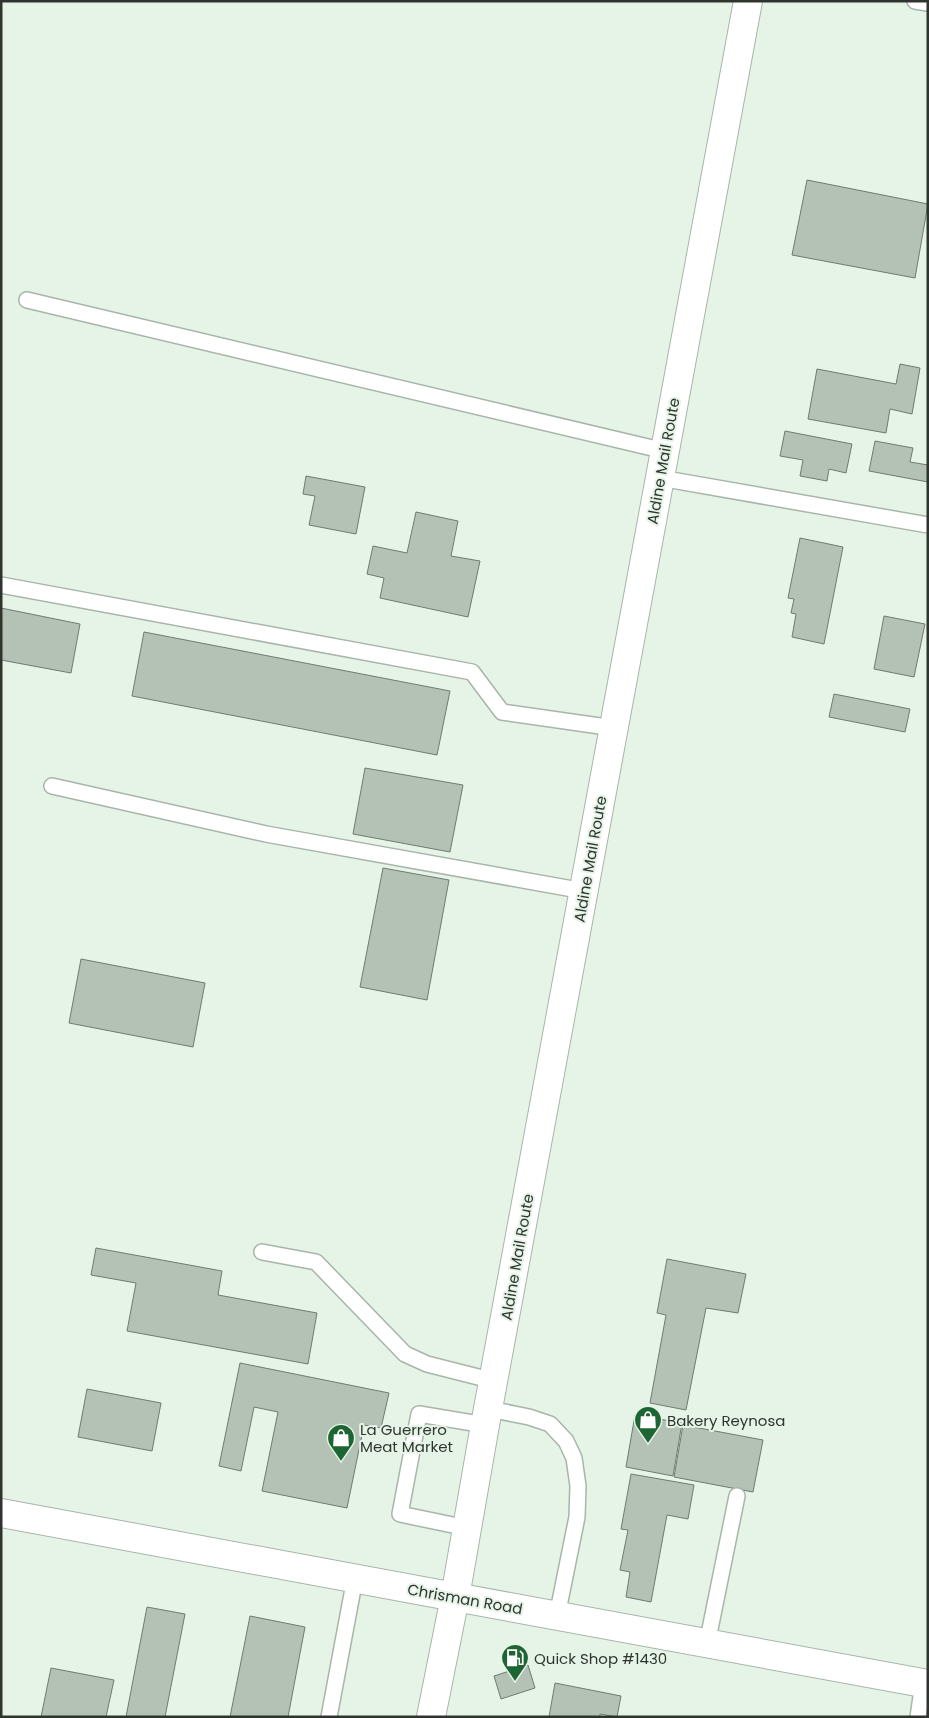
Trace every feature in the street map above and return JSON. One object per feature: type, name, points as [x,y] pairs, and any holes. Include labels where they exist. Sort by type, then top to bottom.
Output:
[{"type":"main road","name":"Aldine Mail Route","points":[[431,1717],[455,1597],[748,1]]},
{"type":"main road","name":"Chrisman Road","points":[[1,1514],[925,1684]]},
{"type":"lane","points":[[915,1],[928,3]]},
{"type":"lane","points":[[27,300],[665,451]]},
{"type":"lane","points":[[660,478],[928,525]]},
{"type":"lane","points":[[1,585],[472,672],[502,712],[614,728]]},
{"type":"lane","points":[[52,786],[266,834],[584,891]]},
{"type":"lane","points":[[262,1252],[316,1262],[405,1354],[427,1364],[494,1381]]},
{"type":"lane","points":[[467,1528],[400,1514],[419,1414],[529,1417],[550,1424],[566,1441],[574,1458],[578,1486],[576,1517],[556,1616]]},
{"type":"lane","points":[[707,1644],[737,1496]]},
{"type":"lane","points":[[329,1717],[355,1578]]},
{"type":"lane","points":[[918,1717],[925,1684]]},
{"type":"building","points":[[807,180],[928,204],[915,278],[792,255]]},
{"type":"building","points":[[900,364],[920,368],[912,414],[890,409],[886,433],[808,419],[817,369],[896,384]]},
{"type":"building","points":[[785,431],[852,444],[846,473],[829,469],[827,481],[800,476],[803,460],[780,456]]},
{"type":"building","points":[[875,441],[913,448],[910,462],[928,465],[928,482],[869,471]]},
{"type":"building","points":[[306,476],[365,487],[356,534],[309,525],[315,496],[303,494]]},
{"type":"building","points":[[416,512],[458,521],[451,556],[480,561],[468,617],[380,598],[384,578],[367,574],[373,546],[407,553]]},
{"type":"building","points":[[800,538],[843,547],[824,644],[792,637],[796,614],[791,613],[794,599],[788,598]]},
{"type":"building","points":[[1,608],[80,624],[71,673],[1,660]]},
{"type":"building","points":[[884,616],[925,624],[914,677],[874,669]]},
{"type":"building","points":[[144,632],[450,691],[437,755],[132,696]]},
{"type":"building","points":[[834,694],[910,709],[905,732],[829,717]]},
{"type":"building","points":[[365,768],[463,785],[450,852],[353,834]]},
{"type":"building","points":[[383,868],[449,880],[427,1000],[360,987]]},
{"type":"building","points":[[81,959],[205,983],[193,1047],[69,1023]]},
{"type":"building","points":[[96,1248],[222,1271],[218,1295],[317,1313],[308,1364],[127,1331],[136,1283],[91,1275]]},
{"type":"building","points":[[667,1259],[746,1274],[738,1313],[706,1308],[686,1410],[650,1403],[666,1315],[657,1313]]},
{"type":"building","points":[[240,1363],[389,1393],[381,1428],[364,1425],[347,1508],[262,1491],[278,1412],[254,1407],[241,1471],[219,1466]]},
{"type":"building","points":[[87,1389],[161,1403],[152,1451],[78,1437]]},
{"type":"building","points":[[635,1415],[682,1423],[673,1476],[626,1467]]},
{"type":"building","points":[[683,1425],[763,1440],[753,1492],[674,1477]]},
{"type":"building","points":[[631,1474],[694,1485],[688,1519],[667,1515],[651,1602],[626,1597],[630,1572],[620,1570],[628,1530],[621,1529]]},
{"type":"building","points":[[147,1607],[185,1614],[165,1717],[126,1717]]},
{"type":"building","points":[[250,1616],[305,1627],[288,1717],[230,1717]]},
{"type":"building","points":[[528,1665],[535,1688],[501,1699],[494,1676]]},
{"type":"building","points":[[51,1668],[114,1680],[106,1717],[41,1717]]},
{"type":"building","points":[[555,1683],[621,1696],[617,1717],[600,1714],[600,1717],[549,1717]]},
{"type":"place","name":"Bakery Reynosa","points":[[648,1444]]},
{"type":"place","name":"La Guerrero Meat Market","points":[[341,1462]]},
{"type":"place","name":"Quick Shop #1430","points":[[515,1682]]}]
